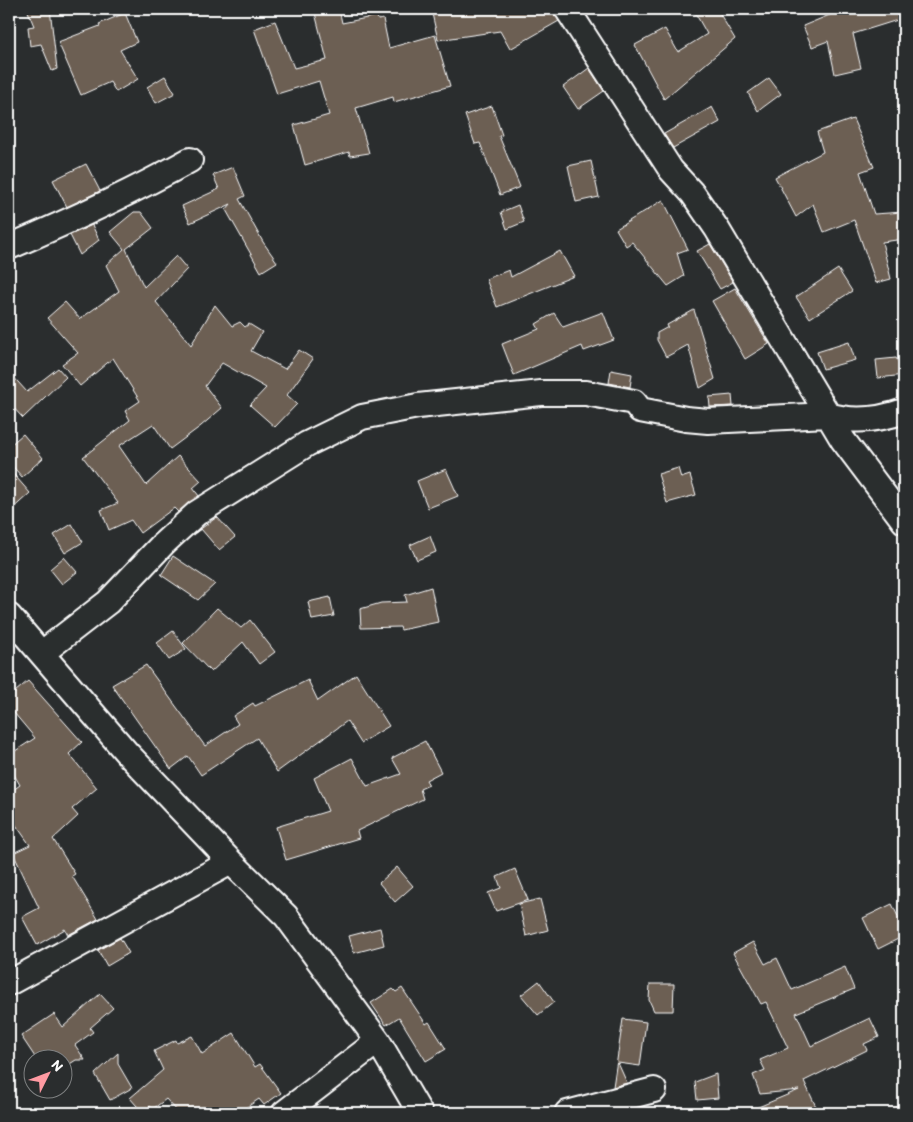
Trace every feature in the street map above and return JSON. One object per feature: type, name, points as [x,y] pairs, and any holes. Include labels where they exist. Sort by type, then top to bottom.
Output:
[{"type":"street","points":[[567,9],[666,162],[693,194],[717,228],[843,440],[904,521]]},
{"type":"street","points":[[9,247],[56,228],[190,160]]},
{"type":"street","points":[[42,653],[108,602],[163,544],[197,513],[307,444],[362,417],[418,406],[541,393],[586,393],[634,402],[640,410],[686,419],[758,420],[828,414],[842,419],[860,420],[886,418],[904,411]]},
{"type":"street","points":[[9,616],[127,753],[230,862],[286,916],[378,1041],[420,1113]]},
{"type":"street","points":[[9,983],[230,862]]},
{"type":"street","points":[[284,1113],[378,1041]]},
{"type":"street","points":[[567,1113],[654,1090]]},
{"type":"building","points":[[27,9],[50,9],[57,69],[52,71],[41,44],[30,46],[28,27],[34,26]]},
{"type":"building","points":[[314,9],[339,9],[342,23],[377,16],[378,20],[383,19],[389,48],[435,35],[450,86],[394,102],[393,97],[356,108],[369,153],[350,156],[349,152],[305,165],[294,125],[329,115],[319,81],[277,94],[254,29],[275,21],[294,68],[327,60]]},
{"type":"building","points":[[431,9],[553,9],[559,21],[510,49],[500,31],[438,40]]},
{"type":"building","points":[[693,9],[717,9],[735,39],[664,99],[635,45],[665,29],[678,52],[707,34]]},
{"type":"building","points":[[844,9],[904,9],[904,18],[853,34],[861,68],[835,74],[828,41],[812,47],[803,26]]},
{"type":"building","points":[[125,13],[137,42],[120,50],[138,79],[116,92],[110,82],[81,95],[58,42],[100,26],[99,24]]},
{"type":"building","points":[[589,68],[604,91],[578,109],[563,87]]},
{"type":"building","points":[[165,76],[175,93],[156,103],[147,87]]},
{"type":"building","points":[[769,78],[781,94],[758,111],[748,93]]},
{"type":"building","points":[[492,106],[502,135],[499,136],[520,187],[500,195],[480,143],[475,144],[465,115]]},
{"type":"building","points":[[712,107],[720,122],[673,148],[664,134]]},
{"type":"building","points":[[853,119],[874,167],[860,172],[874,214],[904,212],[904,239],[882,242],[891,279],[876,283],[854,220],[824,232],[813,204],[796,217],[775,177],[823,152],[817,132]]},
{"type":"building","points":[[591,161],[599,197],[576,202],[568,166]]},
{"type":"building","points":[[86,164],[100,191],[67,207],[53,180]]},
{"type":"building","points":[[233,167],[245,196],[239,199],[263,242],[277,262],[261,272],[226,210],[231,204],[190,223],[182,206],[219,189],[213,175]]},
{"type":"building","points":[[663,200],[688,249],[677,253],[684,276],[668,286],[632,242],[626,246],[616,229]]},
{"type":"building","points":[[518,205],[524,222],[507,229],[501,212]]},
{"type":"building","points":[[134,212],[141,212],[153,228],[126,249],[144,287],[176,256],[187,269],[156,302],[191,345],[215,305],[232,326],[240,322],[245,327],[249,324],[262,332],[251,351],[285,369],[299,350],[313,359],[287,395],[297,404],[275,427],[250,405],[266,388],[222,363],[205,386],[222,408],[201,426],[170,449],[153,424],[119,446],[146,485],[178,456],[201,481],[193,488],[199,496],[178,512],[174,508],[140,533],[131,520],[109,530],[101,510],[118,503],[83,457],[130,420],[125,411],[140,401],[113,358],[80,386],[62,364],[78,353],[47,318],[65,302],[80,319],[119,291],[106,265],[124,249],[110,232]]},
{"type":"building","points":[[92,225],[99,240],[80,255],[70,235]]},
{"type":"building","points":[[710,244],[733,282],[720,289],[697,251]]},
{"type":"building","points":[[560,251],[574,276],[497,307],[486,279],[509,270],[511,277]]},
{"type":"building","points":[[838,269],[852,291],[810,318],[796,297]]},
{"type":"building","points":[[735,288],[769,344],[745,359],[712,301]]},
{"type":"building","points":[[694,310],[715,379],[700,388],[688,345],[666,357],[657,340],[657,333],[668,327],[667,325]]},
{"type":"building","points":[[603,312],[614,340],[584,351],[582,346],[514,375],[502,344],[539,329],[536,324],[554,313],[563,327]]},
{"type":"building","points":[[849,342],[855,360],[823,369],[817,352]]},
{"type":"building","points":[[896,358],[904,371],[904,375],[878,378],[876,360]]},
{"type":"building","points":[[58,368],[66,377],[23,418],[9,403],[9,372],[27,392]]},
{"type":"building","points":[[611,370],[632,374],[630,387],[609,383]]},
{"type":"building","points":[[732,395],[733,406],[710,407],[709,397]]},
{"type":"building","points":[[23,434],[43,458],[22,477],[9,462],[9,446]]},
{"type":"building","points":[[678,468],[681,478],[690,475],[696,495],[667,503],[658,474]]},
{"type":"building","points":[[9,469],[30,493],[9,512]]},
{"type":"building","points":[[446,469],[458,496],[428,508],[417,481]]},
{"type":"building","points":[[217,517],[235,537],[219,550],[201,529],[195,533]]},
{"type":"building","points":[[72,524],[83,542],[65,553],[54,535]]},
{"type":"building","points":[[430,536],[436,552],[417,560],[410,545]]},
{"type":"building","points":[[173,556],[215,584],[198,600],[161,575]]},
{"type":"building","points":[[64,557],[77,572],[62,584],[50,569]]},
{"type":"building","points":[[431,587],[438,622],[401,630],[400,627],[361,628],[360,609],[381,603],[407,602],[405,595]]},
{"type":"building","points":[[330,597],[334,616],[312,620],[308,602]]},
{"type":"building","points":[[217,608],[241,628],[250,620],[275,652],[259,664],[243,642],[211,672],[183,643]]},
{"type":"building","points":[[173,631],[186,649],[169,660],[157,643]]},
{"type":"building","points":[[146,665],[205,746],[238,724],[233,716],[253,703],[255,706],[308,680],[318,701],[356,674],[389,726],[361,743],[347,721],[277,772],[257,738],[201,775],[188,756],[171,769],[112,685]]},
{"type":"building","points":[[28,681],[82,742],[69,754],[97,788],[72,809],[78,816],[53,839],[75,874],[72,876],[98,919],[68,935],[65,929],[37,945],[22,917],[39,908],[13,853],[30,845],[9,815],[9,793],[20,785],[9,766],[9,755],[35,738],[9,707],[9,697]]},
{"type":"building","points":[[425,741],[441,772],[426,780],[429,785],[420,789],[423,799],[357,831],[359,838],[286,860],[276,827],[328,811],[314,778],[352,758],[367,786],[401,774],[392,758]]},
{"type":"building","points":[[397,867],[413,886],[395,902],[379,883]]},
{"type":"building","points":[[515,869],[528,900],[496,911],[488,893],[501,888],[497,877]]},
{"type":"building","points":[[540,899],[548,930],[526,936],[519,904]]},
{"type":"building","points":[[892,904],[904,929],[904,936],[878,949],[863,918]]},
{"type":"building","points":[[380,928],[384,945],[354,953],[349,936]]},
{"type":"building","points":[[120,938],[129,953],[107,966],[98,950]]},
{"type":"building","points":[[753,942],[765,964],[777,958],[792,990],[845,967],[854,989],[796,1013],[811,1046],[870,1018],[879,1037],[864,1044],[867,1050],[804,1081],[819,1113],[744,1113],[799,1090],[760,1094],[753,1075],[765,1070],[760,1060],[788,1048],[766,1002],[761,1004],[733,953]]},
{"type":"building","points":[[539,981],[554,1002],[538,1015],[521,995]]},
{"type":"building","points":[[650,984],[674,984],[673,1011],[654,1011],[649,1000]]},
{"type":"building","points":[[402,988],[426,1024],[429,1022],[446,1049],[426,1061],[399,1017],[386,1025],[371,1003],[393,989],[396,992]]},
{"type":"building","points":[[100,994],[113,1008],[90,1028],[93,1032],[75,1045],[85,1060],[76,1060],[72,1063],[72,1050],[30,1050],[21,1036],[54,1014],[63,1027]]},
{"type":"building","points":[[623,1019],[646,1022],[640,1066],[618,1063],[627,1083],[613,1087]]},
{"type":"building","points":[[234,1033],[255,1067],[260,1064],[281,1093],[264,1105],[259,1099],[238,1113],[179,1113],[166,1099],[153,1109],[150,1106],[143,1113],[130,1098],[163,1070],[154,1051],[176,1040],[177,1043],[192,1036],[202,1054]]},
{"type":"building","points":[[118,1053],[118,1064],[132,1088],[110,1100],[95,1074]]},
{"type":"building","points":[[716,1074],[718,1098],[697,1100],[695,1082]]}]
